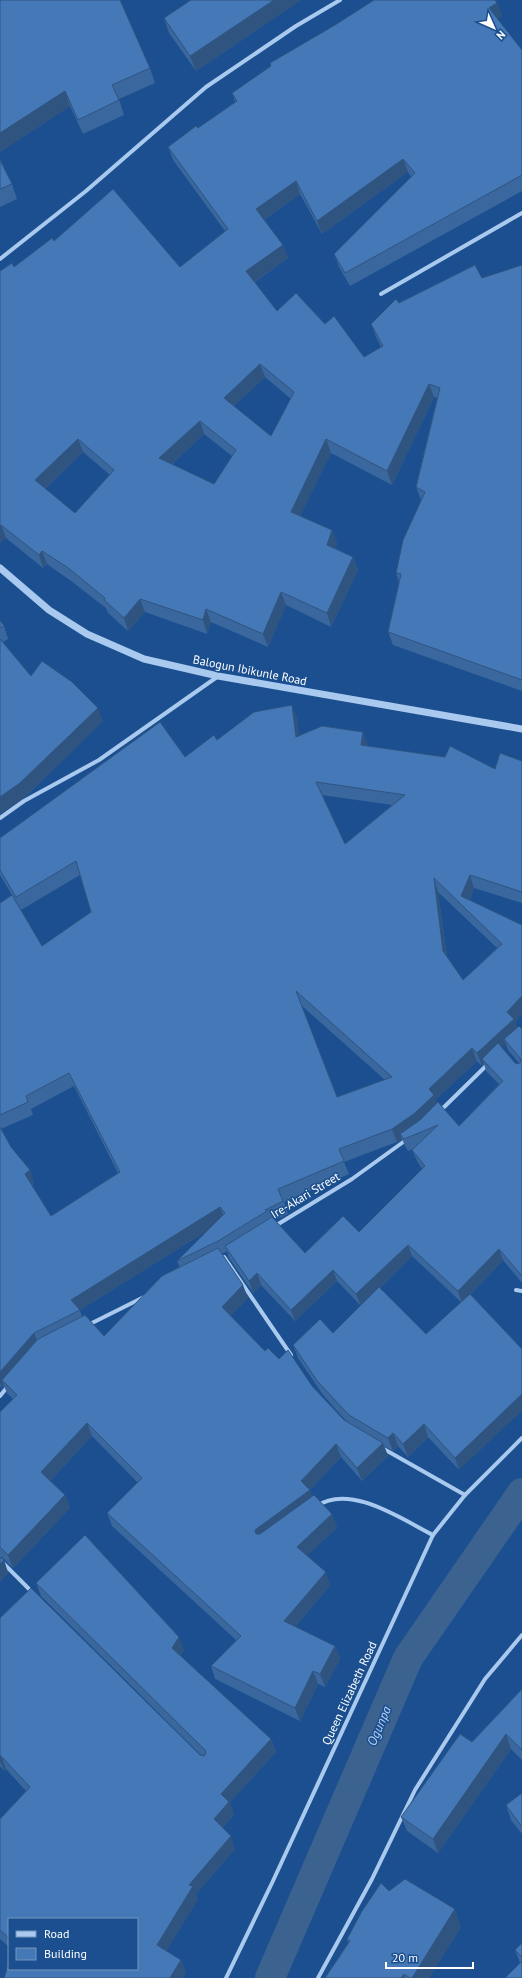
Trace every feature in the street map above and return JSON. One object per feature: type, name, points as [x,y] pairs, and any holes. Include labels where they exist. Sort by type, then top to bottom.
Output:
[{"type":"street","points":[[0,259],[86,191],[206,87],[296,26],[340,0]]},
{"type":"street","points":[[381,294],[522,213]]},
{"type":"street","name":"Balogun Ibikunle Road","points":[[0,568],[49,610],[87,634],[144,659],[218,676],[522,729]]},
{"type":"street","points":[[0,818],[24,801],[99,760],[218,676]]},
{"type":"street","points":[[438,1113],[492,1061]]},
{"type":"street","name":"Ire-Akari Street","points":[[271,1228],[352,1179],[409,1138]]},
{"type":"street","points":[[217,1260],[231,1252]]},
{"type":"street","points":[[224,1257],[294,1359]]},
{"type":"street","points":[[516,1290],[522,1291]]},
{"type":"street","points":[[83,1328],[147,1295]]},
{"type":"street","points":[[0,1396],[15,1378]]},
{"type":"street","name":"Queen Elizabeth Road","points":[[226,1978],[272,1883],[433,1535],[465,1495],[522,1438]]},
{"type":"street","points":[[378,1446],[465,1495]]},
{"type":"street","points":[[311,1511],[322,1502],[347,1498],[376,1506],[433,1535]]},
{"type":"street","points":[[0,1560],[34,1594]]},
{"type":"street","points":[[318,1978],[372,1880],[415,1790],[485,1679],[522,1635]]},
{"type":"building","points":[[0,0],[120,0],[150,68],[112,85],[119,100],[78,120],[65,91],[0,133]]},
{"type":"building","points":[[191,0],[274,0],[190,56],[164,18]]},
{"type":"building","points":[[374,0],[495,0],[497,3],[489,8],[522,50],[522,175],[345,273],[334,254],[415,173],[403,159],[317,221],[296,181],[256,209],[283,245],[246,271],[277,311],[296,293],[325,324],[334,316],[364,357],[383,346],[371,324],[396,299],[399,303],[475,265],[482,278],[522,265],[522,680],[388,632],[401,574],[396,573],[403,540],[425,492],[416,487],[440,388],[429,384],[387,471],[326,439],[291,512],[332,530],[327,545],[353,557],[327,613],[281,592],[263,634],[206,609],[203,620],[140,599],[124,618],[104,600],[105,598],[67,567],[42,551],[39,555],[1,525],[0,526],[0,271],[12,263],[14,267],[52,238],[54,241],[113,189],[180,267],[228,229],[168,147],[196,126],[198,128],[237,101],[232,93],[271,66],[270,63]],"holes":[[[260,364],[294,392],[271,436],[224,398]],[[200,421],[236,450],[214,484],[159,458]],[[78,439],[114,470],[75,513],[35,480]]]},
{"type":"building","points":[[0,160],[12,184],[0,189]]},
{"type":"building","points":[[0,620],[4,626],[0,628]]},
{"type":"building","points":[[0,639],[31,676],[42,661],[72,682],[98,708],[20,783],[0,797]]},
{"type":"building","points":[[292,705],[296,737],[322,726],[363,732],[361,745],[445,757],[450,746],[495,769],[500,753],[522,761],[522,892],[470,875],[461,896],[522,925],[522,996],[507,1012],[514,1019],[477,1053],[472,1048],[429,1089],[434,1095],[415,1113],[392,1129],[339,1149],[344,1161],[278,1189],[283,1201],[265,1210],[267,1211],[218,1241],[177,1261],[225,1213],[220,1207],[71,1300],[80,1310],[34,1333],[0,1372],[0,1127],[11,1147],[30,1170],[25,1174],[51,1216],[120,1172],[69,1073],[26,1096],[28,1102],[0,1115],[0,903],[12,895],[42,946],[91,912],[76,861],[16,897],[0,870],[0,838],[160,722],[185,757],[214,735],[217,740],[254,712]],"holes":[[[316,782],[405,795],[345,844]],[[434,878],[502,944],[463,980],[443,951]],[[296,991],[392,1077],[337,1097]]]},
{"type":"building","points":[[519,1026],[522,1029],[522,1276],[499,1249],[458,1291],[408,1245],[356,1294],[333,1270],[291,1310],[257,1273],[249,1281],[225,1246],[272,1217],[305,1253],[343,1216],[359,1232],[425,1166],[412,1150],[438,1125],[404,1139],[400,1134],[420,1120],[438,1102],[459,1126],[503,1081],[482,1059],[498,1043],[515,1063],[518,1064],[521,1062],[520,1058],[504,1039]]},
{"type":"building","points":[[218,1248],[243,1285],[222,1307],[265,1351],[268,1348],[279,1359],[288,1350],[312,1386],[344,1420],[383,1443],[357,1468],[336,1444],[301,1481],[310,1490],[255,1530],[256,1534],[260,1534],[314,1495],[332,1514],[297,1547],[326,1572],[284,1621],[335,1646],[320,1674],[313,1671],[295,1708],[211,1666],[241,1636],[107,1513],[142,1478],[87,1423],[41,1472],[65,1495],[8,1555],[0,1547],[0,1412],[17,1395],[2,1380],[38,1339],[85,1315],[104,1336],[162,1276]]},
{"type":"building","points":[[379,1287],[426,1334],[470,1294],[522,1349],[522,1394],[455,1458],[424,1424],[403,1444],[393,1433],[388,1438],[349,1415],[318,1382],[293,1345],[320,1319],[333,1333]]},
{"type":"building","points":[[85,1535],[179,1637],[172,1648],[271,1739],[221,1794],[229,1802],[214,1819],[231,1836],[189,1885],[193,1886],[157,1945],[181,1960],[170,1978],[4,1978],[8,1965],[8,1970],[138,1970],[138,1918],[8,1918],[8,1937],[0,1930],[0,1819],[30,1787],[0,1756],[0,1618],[31,1588],[200,1755],[204,1756],[206,1753],[205,1750],[36,1583]]},
{"type":"building","points":[[0,1557],[4,1560],[0,1564]]},
{"type":"building","points":[[522,1689],[522,1750],[506,1734],[433,1839],[401,1817],[460,1734],[472,1742]]},
{"type":"building","points":[[522,1793],[522,1827],[506,1805]]},
{"type":"building","points":[[405,1879],[455,1909],[412,1978],[404,1974],[401,1978],[325,1978],[350,1941],[347,1939],[362,1911],[381,1883],[389,1891]]},
{"type":"building","points":[[522,1943],[522,1957],[515,1950]]},
{"type":"building","points":[[522,1961],[522,1978],[505,1978]]},
{"type":"waterway","name":"Ogunpa","points":[[270,1978],[408,1658],[522,1493]]}]
